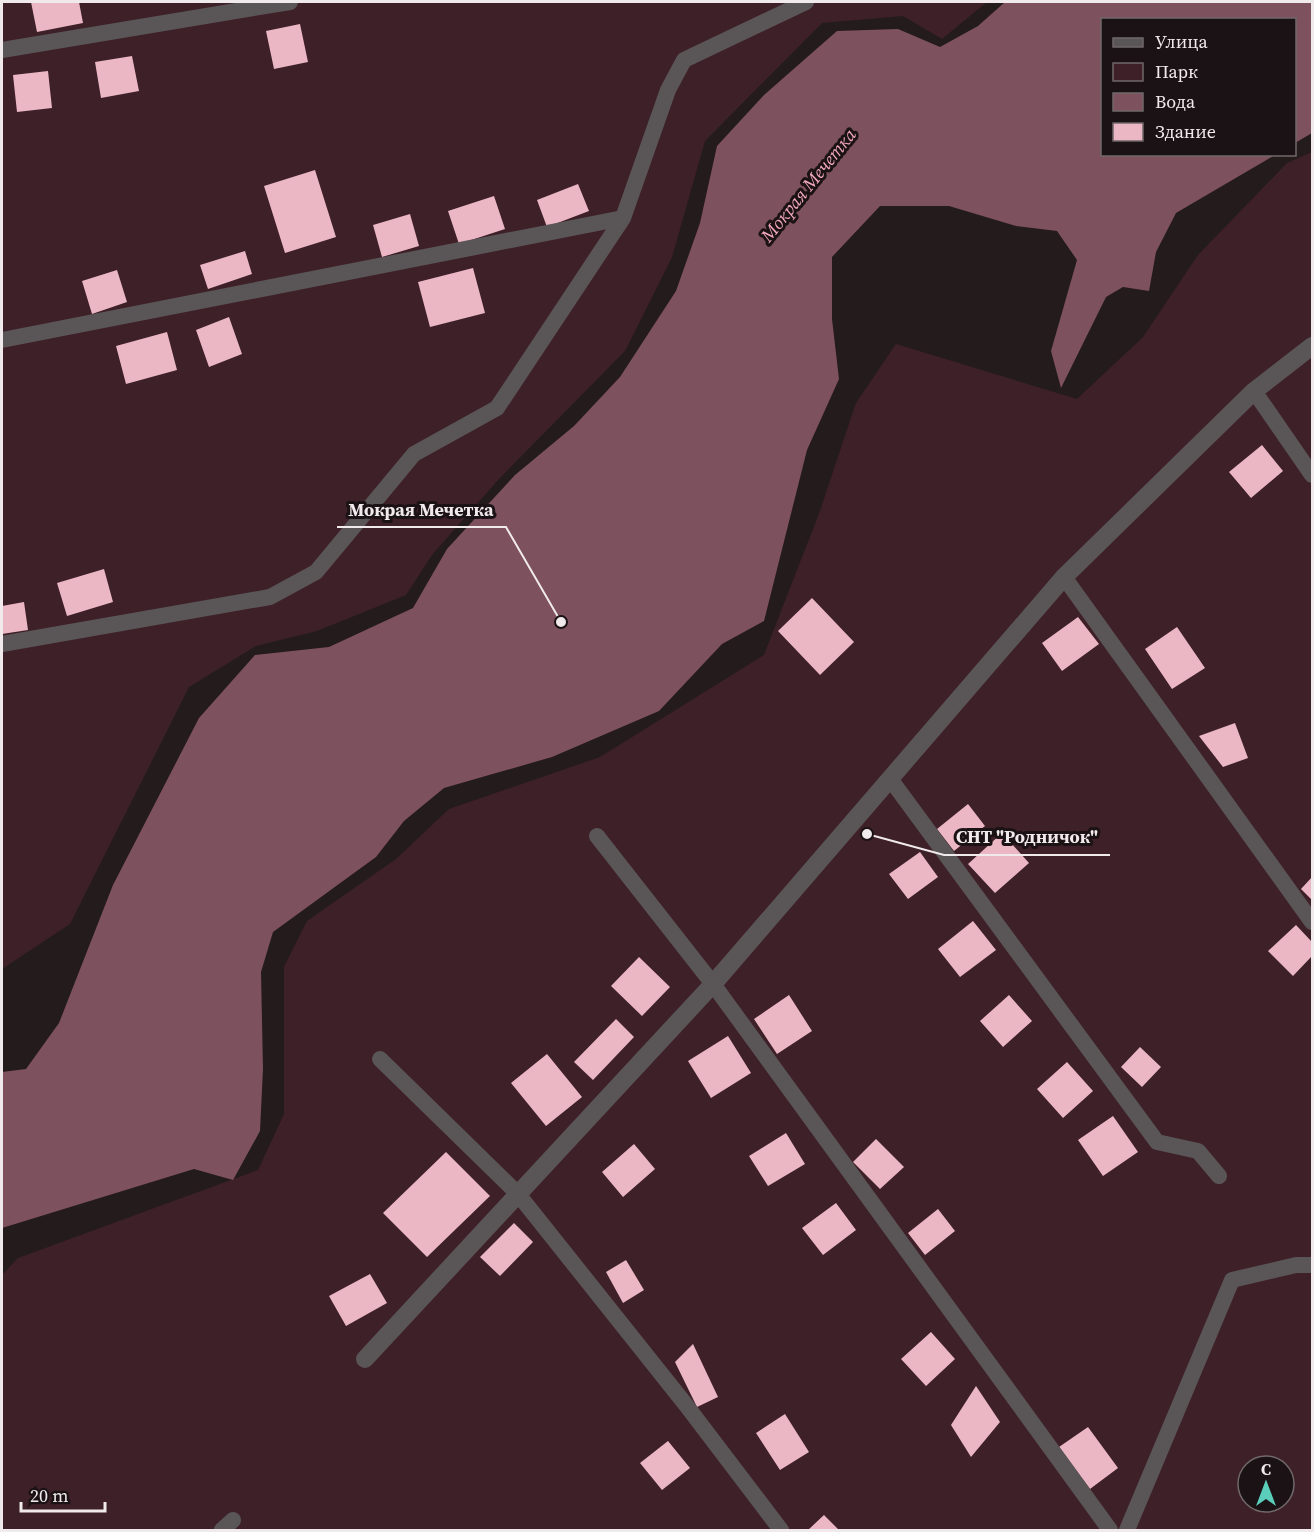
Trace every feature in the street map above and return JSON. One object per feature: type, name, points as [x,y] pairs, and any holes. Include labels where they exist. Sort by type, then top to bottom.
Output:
[{"type":"street","points":[[365,1359],[713,984],[1064,577],[1254,391],[1312,346]]},
{"type":"lane","points":[[2,50],[290,2]]},
{"type":"lane","points":[[2,644],[270,597],[316,572],[414,454],[496,408],[623,218],[668,90],[684,60],[806,2]]},
{"type":"lane","points":[[2,340],[623,218]]},
{"type":"lane","points":[[1254,391],[1312,475]]},
{"type":"lane","points":[[1064,577],[1312,922]]},
{"type":"lane","points":[[891,780],[1157,1142],[1198,1151],[1219,1176]]},
{"type":"lane","points":[[597,836],[713,984],[1110,1530]]},
{"type":"lane","points":[[380,1059],[518,1194],[686,1405],[781,1530]]},
{"type":"lane","points":[[1127,1530],[1232,1280],[1296,1265],[1312,1265]]},
{"type":"green space","points":[[2,2],[987,2],[942,39],[903,16],[822,23],[705,141],[672,257],[625,351],[498,480],[432,555],[406,595],[317,631],[256,646],[189,687],[70,924],[2,969]]},
{"type":"green space","points":[[1312,152],[1312,1530],[2,1530],[2,1275],[18,1258],[258,1170],[284,1114],[284,967],[307,921],[396,859],[449,809],[600,757],[764,655],[820,511],[856,403],[896,344],[1077,399],[1143,337],[1198,255],[1287,163]]},
{"type":"water","points":[[1005,2],[1312,2],[1312,133],[1296,142],[1296,18],[1101,18],[1101,156],[1273,156],[1176,213],[1156,252],[1149,291],[1123,287],[1106,297],[1061,388],[1051,351],[1077,260],[1057,231],[1016,226],[949,206],[880,206],[832,257],[832,319],[839,379],[807,450],[764,621],[722,644],[659,711],[552,757],[444,788],[404,821],[376,857],[273,932],[261,972],[263,1069],[260,1131],[233,1180],[194,1169],[2,1228],[2,1072],[26,1069],[59,1023],[113,885],[199,718],[255,655],[329,647],[413,608],[447,549],[515,475],[574,426],[620,377],[676,291],[700,223],[717,146],[764,95],[837,31],[898,29],[940,47],[978,26]]},
{"type":"building","points":[[31,2],[79,2],[83,23],[37,32]]},
{"type":"building","points":[[300,24],[308,62],[274,69],[266,31]]},
{"type":"building","points":[[132,56],[139,91],[101,98],[95,62]]},
{"type":"building","points":[[48,71],[52,108],[17,112],[13,75]]},
{"type":"building","points":[[315,170],[336,237],[285,253],[264,186]]},
{"type":"building","points":[[578,184],[589,211],[547,227],[537,200]]},
{"type":"building","points":[[494,196],[505,229],[459,244],[448,211]]},
{"type":"building","points":[[410,214],[419,246],[382,257],[373,225]]},
{"type":"building","points":[[245,251],[252,274],[208,289],[200,265]]},
{"type":"building","points":[[473,268],[485,313],[430,327],[418,282]]},
{"type":"building","points":[[117,270],[127,302],[92,314],[82,281]]},
{"type":"building","points":[[229,317],[242,354],[209,367],[196,330]]},
{"type":"building","points":[[167,332],[177,370],[126,384],[116,346]]},
{"type":"building","points":[[1262,445],[1283,471],[1251,498],[1229,472]]},
{"type":"building","points":[[104,569],[113,602],[67,616],[57,583]]},
{"type":"building","points":[[812,598],[854,642],[820,675],[778,631]]},
{"type":"building","points":[[24,602],[28,630],[2,634],[2,606]]},
{"type":"building","points":[[1078,617],[1099,644],[1062,671],[1042,643]]},
{"type":"building","points":[[1177,627],[1205,668],[1172,689],[1145,649]]},
{"type":"building","points":[[1235,723],[1248,758],[1223,767],[1199,736]]},
{"type":"building","points":[[968,804],[985,826],[954,851],[937,829]]},
{"type":"building","points":[[1002,833],[1029,863],[995,893],[968,864]]},
{"type":"building","points":[[920,852],[938,877],[908,899],[889,874]]},
{"type":"building","points":[[1312,877],[1312,900],[1301,889]]},
{"type":"building","points":[[973,921],[996,950],[960,977],[938,949]]},
{"type":"building","points":[[1296,925],[1312,942],[1312,956],[1293,976],[1268,951]]},
{"type":"building","points":[[639,957],[670,987],[642,1016],[611,986]]},
{"type":"building","points":[[789,995],[812,1031],[777,1054],[754,1019]]},
{"type":"building","points":[[1009,995],[1032,1021],[1003,1047],[980,1021]]},
{"type":"building","points":[[616,1019],[634,1037],[593,1080],[574,1062]]},
{"type":"building","points":[[728,1036],[751,1073],[711,1098],[688,1061]]},
{"type":"building","points":[[1140,1047],[1161,1067],[1142,1087],[1121,1067]]},
{"type":"building","points":[[547,1054],[582,1097],[546,1126],[511,1083]]},
{"type":"building","points":[[1067,1062],[1093,1091],[1063,1118],[1037,1089]]},
{"type":"building","points":[[1113,1116],[1138,1152],[1103,1176],[1078,1140]]},
{"type":"building","points":[[786,1133],[805,1164],[768,1186],[749,1156]]},
{"type":"building","points":[[876,1139],[904,1167],[880,1189],[853,1162]]},
{"type":"building","points":[[634,1144],[655,1169],[623,1197],[602,1172]]},
{"type":"building","points":[[446,1152],[490,1196],[427,1257],[383,1213]]},
{"type":"building","points":[[836,1203],[856,1230],[823,1255],[802,1228]]},
{"type":"building","points":[[938,1209],[955,1231],[925,1255],[908,1233]]},
{"type":"building","points":[[514,1223],[533,1242],[500,1276],[480,1257]]},
{"type":"building","points":[[626,1260],[644,1290],[623,1303],[606,1272]]},
{"type":"building","points":[[370,1274],[387,1303],[346,1326],[329,1296]]},
{"type":"building","points":[[931,1332],[955,1359],[926,1386],[901,1359]]},
{"type":"building","points":[[693,1344],[718,1397],[697,1407],[675,1362]]},
{"type":"building","points":[[976,1386],[1000,1422],[971,1457],[951,1425]]},
{"type":"building","points":[[785,1414],[809,1452],[780,1470],[756,1433]]},
{"type":"building","points":[[1088,1427],[1118,1468],[1090,1489],[1059,1447]]},
{"type":"building","points":[[668,1441],[690,1468],[662,1490],[640,1463]]},
{"type":"building","points":[[824,1515],[839,1530],[808,1530]]},
{"type":"place","name":"Мокрая Мечетка","points":[[561,622]]},
{"type":"place","name":"СНТ \"Родничок\"","points":[[867,834]]}]
